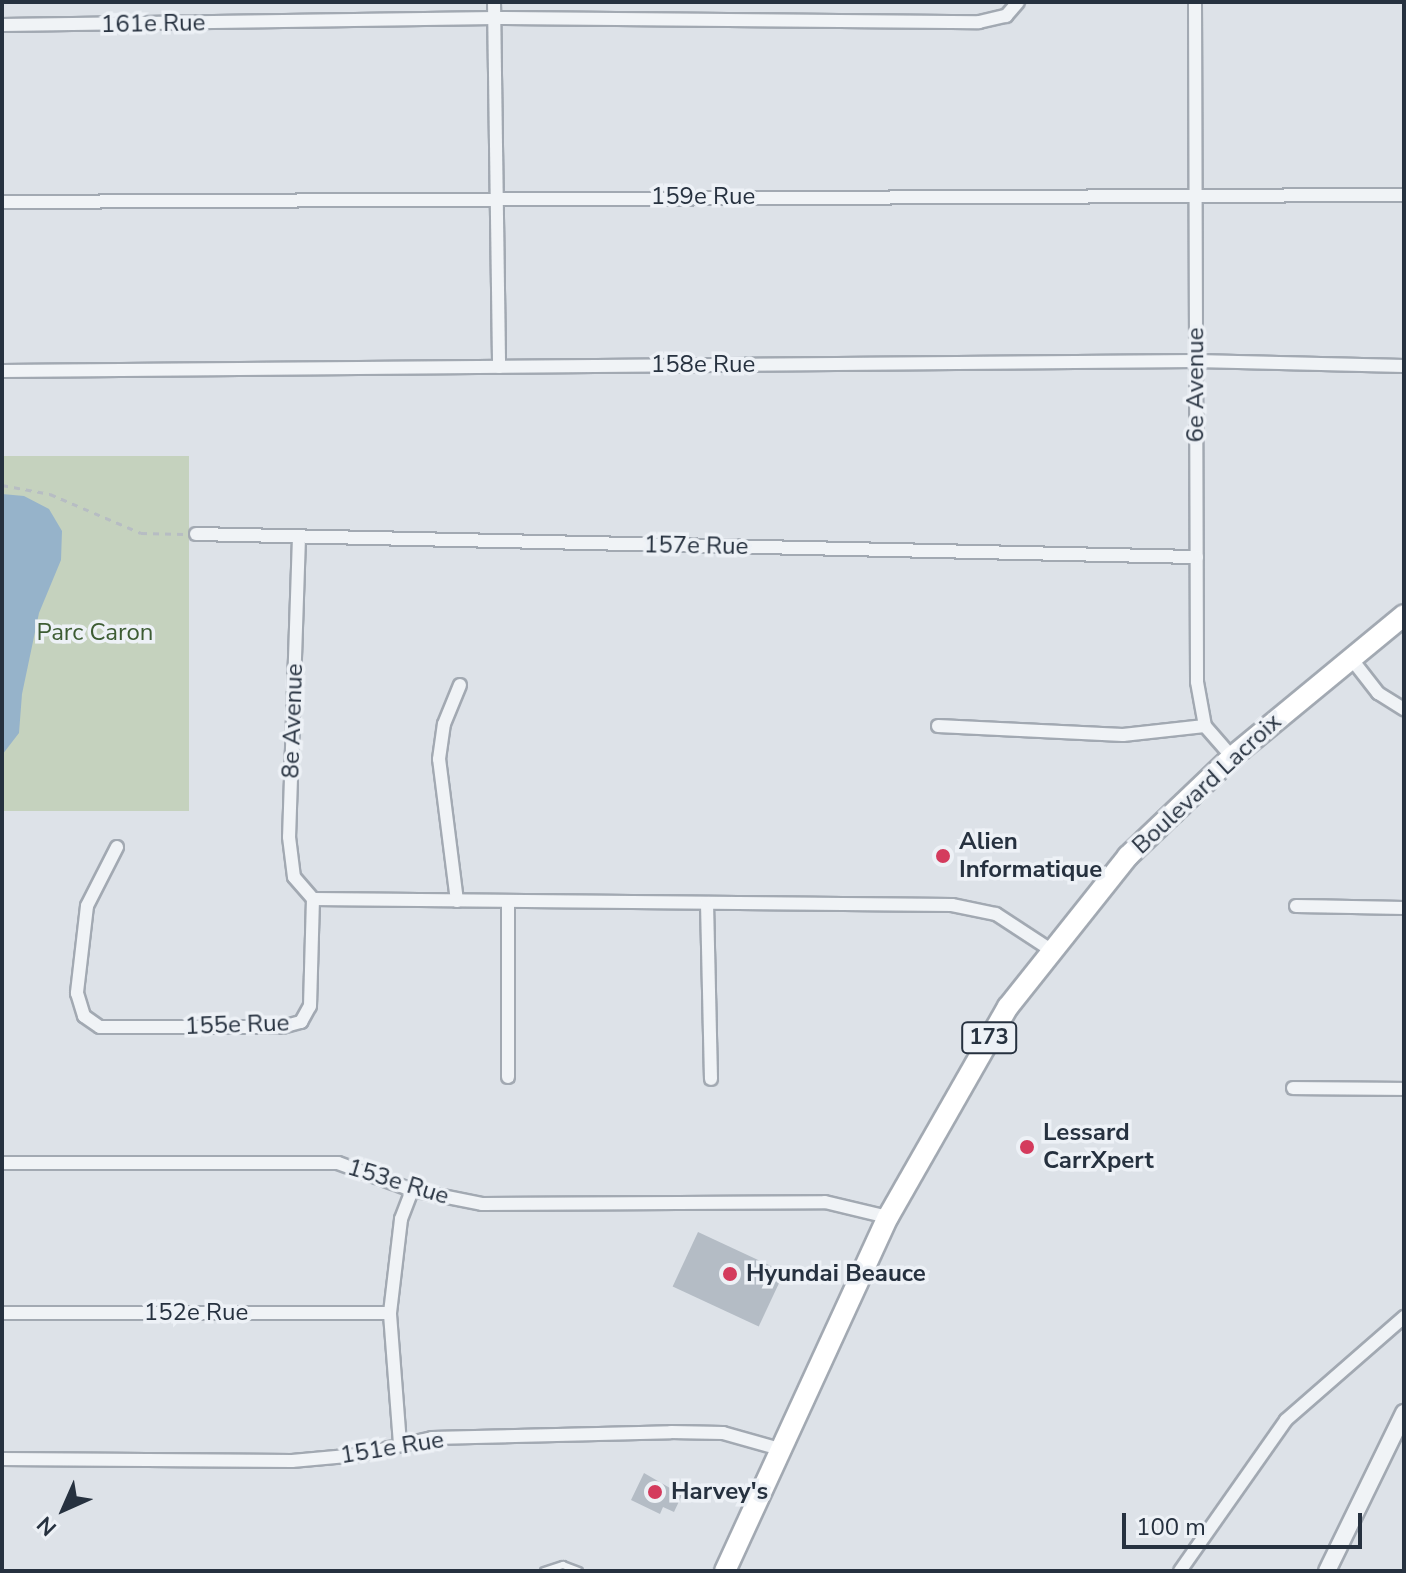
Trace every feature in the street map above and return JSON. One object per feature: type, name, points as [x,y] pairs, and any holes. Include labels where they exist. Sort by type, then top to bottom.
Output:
[{"type":"main road","name":"Boulevard Lacroix","points":[[725,1571],[888,1217],[970,1069],[1051,950],[1128,856],[1232,757],[1404,615]]},
{"type":"street","points":[[494,2],[499,367]]},
{"type":"street","name":"161e Rue","points":[[2,25],[495,18],[979,22],[1006,16],[1018,2]]},
{"type":"street","name":"6e Avenue","points":[[1195,2],[1197,682],[1205,726]]},
{"type":"street","name":"159e Rue","points":[[2,202],[1404,195]]},
{"type":"street","name":"158e Rue","points":[[2,371],[1196,361],[1404,366]]},
{"type":"street","name":"157e Rue","points":[[196,534],[1197,557]]},
{"type":"street","name":"8e Avenue","points":[[299,537],[289,837],[294,877],[313,899]]},
{"type":"street","points":[[1350,657],[1378,693],[1404,709]]},
{"type":"street","points":[[457,901],[439,759],[444,724],[460,685]]},
{"type":"street","points":[[938,726],[1123,735],[1205,726],[1232,757]]},
{"type":"street","name":"155e Rue","points":[[117,847],[87,906],[77,993],[84,1016],[100,1027],[282,1027],[301,1022],[310,1006],[313,899]]},
{"type":"street","points":[[313,899],[980,909],[1009,921],[1051,950]]},
{"type":"street","points":[[508,902],[508,1077]]},
{"type":"street","points":[[707,903],[711,1079]]},
{"type":"street","points":[[1296,906],[1404,908]]},
{"type":"street","points":[[1293,1088],[1404,1089]]},
{"type":"street","name":"153e Rue","points":[[2,1163],[338,1163],[412,1190],[511,1206],[825,1202],[888,1217]]},
{"type":"street","points":[[400,1444],[390,1313],[401,1219],[412,1190]]},
{"type":"street","name":"152e Rue","points":[[2,1313],[390,1313]]},
{"type":"street","points":[[1180,1571],[1286,1420],[1402,1315]]},
{"type":"street","points":[[1327,1571],[1404,1413]]},
{"type":"street","name":"151e Rue","points":[[2,1459],[292,1461],[358,1455],[400,1444],[671,1432],[723,1433],[780,1449]]},
{"type":"lane","points":[[544,1571],[563,1565],[579,1571]]},
{"type":"path","points":[[2,485],[50,494],[141,533],[196,534]]},
{"type":"green space","name":"Parc Caron","points":[[2,456],[189,456],[189,811],[2,811]]},
{"type":"water","points":[[2,494],[24,496],[49,509],[62,531],[61,560],[39,613],[22,694],[19,733],[2,755]]},
{"type":"building","points":[[698,1232],[784,1272],[759,1327],[673,1286]]},
{"type":"building","name":"Harvey's","points":[[644,1473],[682,1495],[674,1512],[663,1507],[660,1514],[631,1500]]},
{"type":"place","name":"Alien Informatique","points":[[943,856]]},
{"type":"place","name":"Lessard CarrXpert","points":[[1027,1147]]},
{"type":"place","name":"Hyundai Beauce","points":[[730,1274]]},
{"type":"place","name":"Harvey's","points":[[655,1492]]}]
